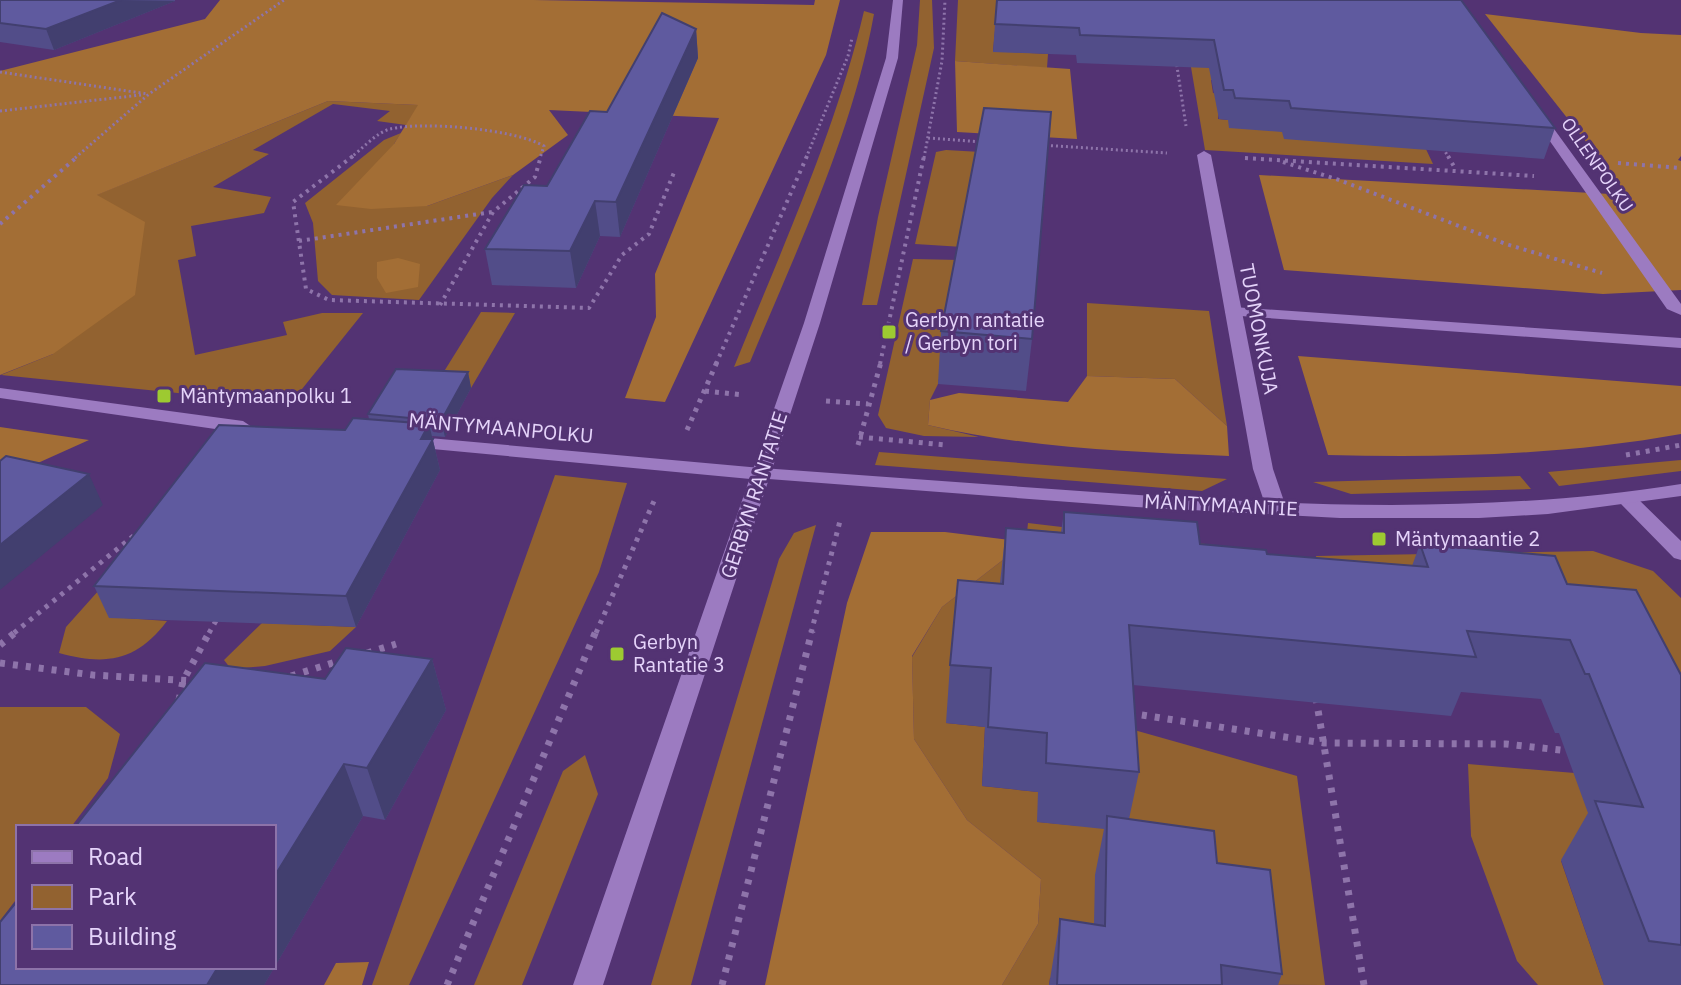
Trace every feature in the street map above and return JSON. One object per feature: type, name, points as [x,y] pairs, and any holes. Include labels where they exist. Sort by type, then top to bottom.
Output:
[{"type":"street","name":"GERBYN RANTATIE","points":[[588,985],[812,323],[892,58],[898,0]]},
{"type":"street","name":"OLLENPOLKU","points":[[1533,108],[1673,306],[1681,310]]},
{"type":"street","name":"TUOMONKUJA","points":[[1197,155],[1233,312],[1263,469],[1277,510]]},
{"type":"street","points":[[1233,312],[1681,343]]},
{"type":"street","points":[[0,393],[211,425],[269,430]]},
{"type":"street","name":"MÄNTYMAANPOLKU","points":[[384,440],[761,474]]},
{"type":"street","name":"MÄNTYMAANTIE","points":[[761,474],[1277,510],[1463,511],[1628,500],[1681,490]]},
{"type":"street","points":[[1628,500],[1681,553]]},
{"type":"path","points":[[0,224],[149,94],[284,0]]},
{"type":"path","points":[[1174,47],[1197,155]]},
{"type":"path","points":[[0,72],[149,94]]},
{"type":"path","points":[[0,111],[149,94]]},
{"type":"path","points":[[440,305],[493,212],[535,177],[544,146],[532,139],[502,132],[457,127],[388,129],[293,202],[306,289],[329,300],[440,305],[589,308],[622,255],[649,234],[675,170]]},
{"type":"path","points":[[928,138],[990,142]]},
{"type":"path","points":[[1441,143],[1457,171]]},
{"type":"path","points":[[1036,145],[1583,179]]},
{"type":"path","points":[[1569,159],[1681,168]]},
{"type":"path","points":[[1274,160],[1339,180],[1506,244],[1618,279],[1657,284]]},
{"type":"path","points":[[299,241],[493,212]]},
{"type":"path","points":[[0,645],[146,526]]},
{"type":"path","points":[[178,705],[183,681],[217,619]]},
{"type":"path","points":[[275,681],[396,644]]},
{"type":"path","points":[[0,663],[93,675],[198,681]]},
{"type":"path","points":[[1314,683],[1364,985]]},
{"type":"path","points":[[1129,713],[1324,743],[1506,744],[1586,753]]},
{"type":"green space","points":[[920,0],[932,0],[934,48],[877,305],[862,305],[878,217],[917,45]]},
{"type":"green space","points":[[958,0],[998,0],[993,51],[1048,54],[1047,68],[955,61]]},
{"type":"green space","points":[[1180,2],[1219,80],[1211,80],[1213,93],[1221,94],[1218,119],[1228,120],[1392,77],[1433,164],[1205,150]]},
{"type":"green space","points":[[864,11],[874,14],[852,104],[837,148],[750,362],[734,367],[823,147]]},
{"type":"green space","points":[[328,101],[419,105],[406,125],[377,121],[390,111],[333,104],[253,150],[269,154],[213,187],[271,197],[264,213],[191,226],[196,256],[178,260],[195,355],[287,335],[283,322],[322,313],[363,313],[294,399],[275,403],[1,375],[53,354],[96,195]]},
{"type":"green space","points":[[401,133],[394,144],[427,206],[513,175],[492,198],[419,300],[332,295],[318,281],[313,223],[305,203],[384,140]]},
{"type":"green space","points":[[936,152],[981,152],[963,247],[915,244]]},
{"type":"green space","points":[[913,259],[960,260],[938,384],[930,400],[928,425],[979,437],[924,436],[886,428],[878,415]]},
{"type":"green space","points":[[1087,303],[1209,311],[1227,426],[1175,379],[1087,376]]},
{"type":"green space","points":[[481,312],[515,313],[471,388],[435,386]]},
{"type":"green space","points":[[879,452],[1227,479],[1202,491],[875,465]]},
{"type":"green space","points":[[1681,460],[1681,471],[1559,486],[1548,472]]},
{"type":"green space","points":[[555,475],[627,483],[599,572],[409,985],[372,985]]},
{"type":"green space","points":[[1520,476],[1531,489],[1351,494],[1313,482]]},
{"type":"green space","points":[[1028,523],[1265,551],[946,723],[985,727],[982,786],[1038,792],[1038,822],[1080,826],[1120,726],[1297,776],[1325,985],[1092,984],[1050,978],[1049,985],[1002,985],[1038,924],[1041,879],[967,820],[914,739],[912,657],[942,607],[1026,542]]},
{"type":"green space","points":[[816,525],[691,985],[651,985],[779,559],[794,533]]},
{"type":"green space","points":[[142,542],[110,617],[167,621],[144,645],[119,657],[91,659],[59,653],[66,627]]},
{"type":"green space","points":[[1593,551],[1653,571],[1681,598],[1681,752],[1606,648],[1324,622],[1316,556]]},
{"type":"green space","points":[[262,623],[356,627],[330,651],[265,666],[231,669],[224,660]]},
{"type":"green space","points":[[0,707],[86,707],[120,734],[108,778],[73,825],[16,825],[16,900],[0,921]]},
{"type":"green space","points":[[585,755],[598,794],[522,985],[474,985],[563,771]]},
{"type":"green space","points":[[1468,764],[1634,778],[1607,866],[1561,861],[1604,985],[1538,985],[1517,961],[1471,836]]},
{"type":"shaded area","points":[[220,0],[534,0],[814,5],[815,0],[840,0],[826,55],[665,402],[625,398],[656,317],[655,274],[719,118],[549,110],[568,135],[513,175],[427,206],[371,209],[336,205],[394,144],[418,105],[328,101],[97,195],[145,222],[135,295],[53,354],[0,375],[0,71],[205,19]]},
{"type":"shaded area","points":[[1485,14],[1681,35],[1681,156],[1678,160],[1681,161],[1681,290],[1603,294],[1284,270],[1259,175],[1628,195]]},
{"type":"shaded area","points":[[955,61],[1070,69],[1077,139],[957,132]]},
{"type":"shaded area","points":[[398,258],[420,264],[418,287],[386,293],[377,278],[377,262]]},
{"type":"shaded area","points":[[1298,356],[1681,386],[1681,434],[1593,447],[1505,454],[1328,455]]},
{"type":"shaded area","points":[[1087,376],[1175,379],[1227,426],[1229,456],[1040,444],[928,425],[930,400],[959,393],[1068,402]]},
{"type":"shaded area","points":[[0,427],[89,440],[0,480]]},
{"type":"shaded area","points":[[871,532],[945,532],[1026,542],[942,607],[912,656],[914,739],[967,820],[1041,879],[1038,924],[1002,985],[765,985],[847,603]]},
{"type":"shaded area","points":[[369,962],[362,985],[324,985],[336,963]]},
{"type":"building","points":[[0,0],[121,0],[46,29],[0,23]]},
{"type":"building","points":[[997,0],[1461,0],[1555,128],[1291,108],[1289,101],[1235,98],[1233,90],[1224,90],[1214,40],[1080,35],[1079,28],[995,24]]},
{"type":"building","points":[[662,13],[696,29],[616,202],[595,201],[570,251],[485,249],[524,185],[547,186],[590,111],[607,112]]},
{"type":"building","points":[[984,108],[1051,112],[1032,339],[941,331]]},
{"type":"building","points":[[396,369],[468,372],[441,421],[368,414]]},
{"type":"building","points":[[353,418],[429,424],[421,439],[433,439],[346,596],[94,586],[219,425],[345,430]]},
{"type":"building","points":[[6,456],[89,474],[0,545],[0,461]]},
{"type":"building","points":[[1064,512],[1197,522],[1200,544],[1266,550],[1267,554],[1428,567],[1420,544],[1555,556],[1567,584],[1636,590],[1681,675],[1681,945],[1649,941],[1595,801],[1643,807],[1589,674],[1585,674],[1570,640],[1467,631],[1476,657],[1129,625],[1139,772],[1046,763],[1047,733],[988,727],[991,668],[950,665],[958,580],[1003,584],[1006,528],[1064,533]]},
{"type":"building","points":[[346,648],[432,659],[367,768],[344,764],[276,874],[276,825],[77,825],[205,663],[325,679]]},
{"type":"building","points":[[1107,816],[1214,831],[1217,863],[1270,870],[1282,974],[1221,965],[1222,985],[1057,985],[1060,919],[1105,926]]},
{"type":"building","points":[[16,902],[16,969],[217,969],[207,985],[0,985],[0,922]]},
{"type":"place","name":"Gerbyn rantatie / Gerbyn tori","points":[[889,332]]},
{"type":"place","name":"Mäntymaanpolku 1","points":[[164,396]]},
{"type":"place","name":"Mäntymaantie 2","points":[[1379,539]]},
{"type":"place","name":"Gerbyn Rantatie 3","points":[[617,654]]}]
